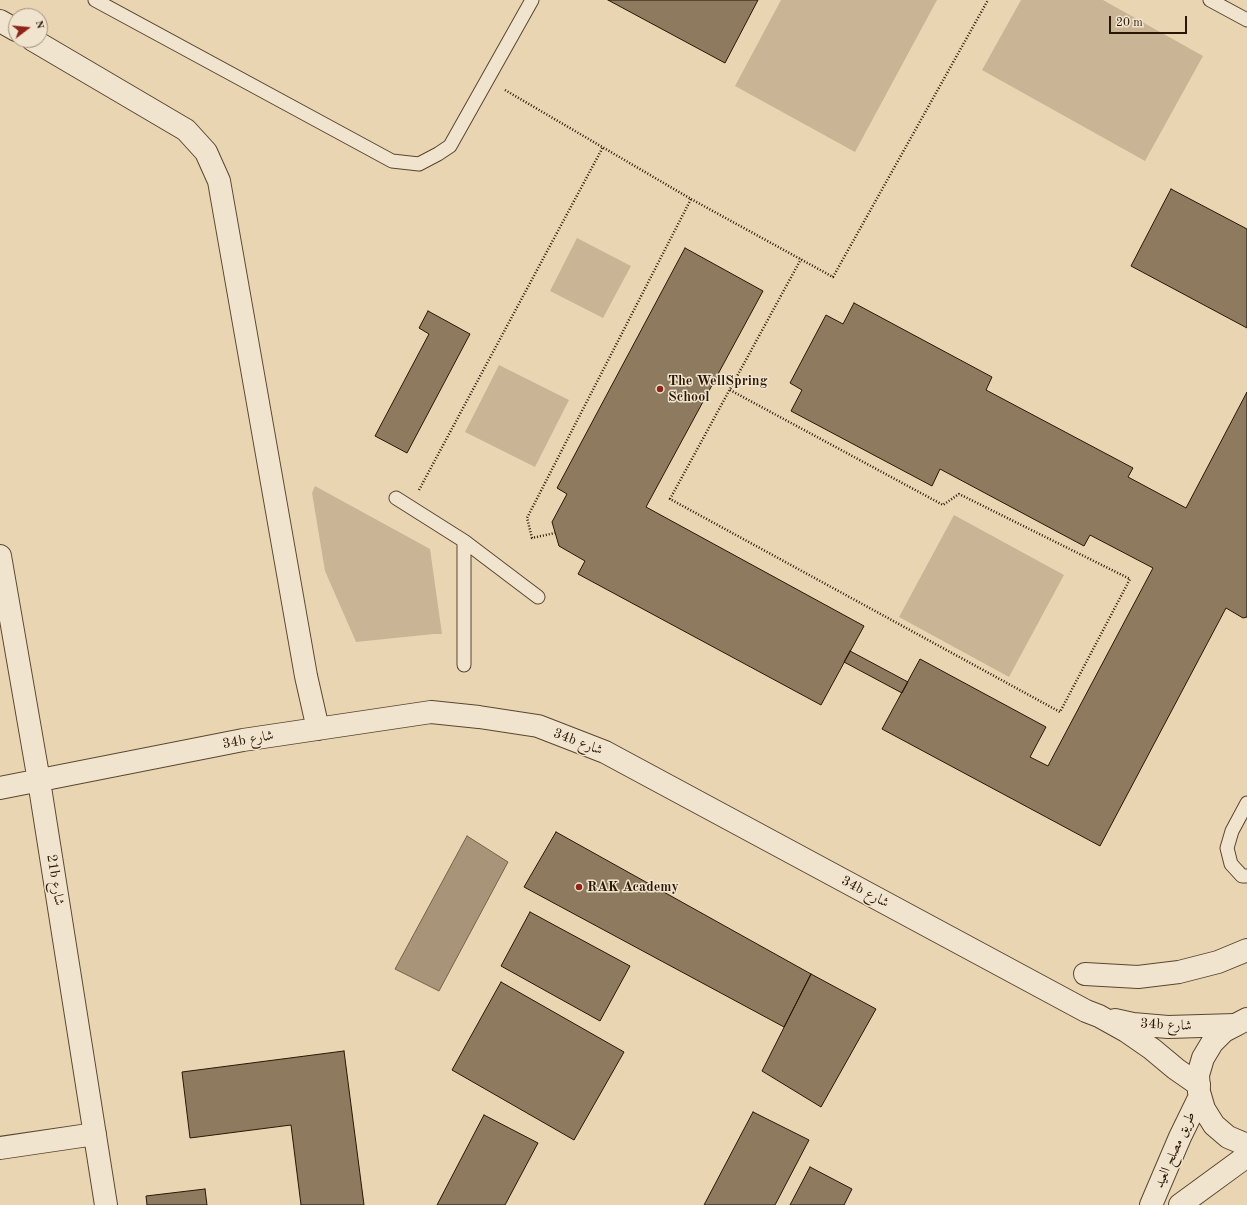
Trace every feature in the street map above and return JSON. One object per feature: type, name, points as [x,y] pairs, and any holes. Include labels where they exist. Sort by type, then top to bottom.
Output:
[{"type":"street","points":[[47,48],[186,130],[206,152],[219,181],[306,676],[318,730]]},
{"type":"street","name":"21b شارع","points":[[0,556],[3,587],[39,781],[106,1205]]},
{"type":"street","name":"34b شارع","points":[[0,788],[243,740],[431,712],[538,726],[605,752],[1098,1016],[1152,1049],[1199,1090]]},
{"type":"street","points":[[1085,974],[1138,977],[1178,972],[1218,962],[1247,950]]},
{"type":"street","name":"34b شارع","points":[[1098,1016],[1133,1024],[1168,1028],[1243,1020]]},
{"type":"street","points":[[1243,1020],[1224,1031],[1212,1043],[1203,1058],[1198,1075],[1199,1090],[1204,1110],[1214,1125],[1228,1137],[1247,1145]]},
{"type":"street","name":"طريق مصلح العيد","points":[[1151,1205],[1199,1090]]},
{"type":"street","points":[[0,1148],[95,1134]]},
{"type":"street","name":"طريق مصلح العيد","points":[[1180,1205],[1247,1156]]},
{"type":"lane","points":[[95,0],[392,161],[419,164],[450,146],[532,0]]},
{"type":"lane","points":[[1210,0],[1247,20]]},
{"type":"lane","points":[[396,498],[464,541],[538,597]]},
{"type":"lane","points":[[464,541],[464,665]]},
{"type":"lane","points":[[1247,803],[1232,831],[1227,848],[1231,864],[1242,876],[1247,876]]},
{"type":"path","points":[[487,80],[691,199],[833,277],[988,0]]},
{"type":"path","points":[[410,507],[603,147]]},
{"type":"path","points":[[555,533],[532,538],[527,518],[691,199]]},
{"type":"path","points":[[730,390],[944,505],[959,494],[1130,580],[1060,712],[670,499],[801,259]]},
{"type":"shaded area","points":[[781,0],[937,0],[855,152],[735,86]]},
{"type":"shaded area","points":[[1021,0],[1103,0],[1203,56],[1145,161],[982,70]]},
{"type":"shaded area","points":[[577,238],[631,266],[603,318],[550,291]]},
{"type":"shaded area","points":[[499,365],[569,400],[535,467],[465,432]]},
{"type":"shaded area","points":[[315,486],[430,549],[442,634],[356,642],[325,571],[312,493]]},
{"type":"shaded area","points":[[954,515],[1064,575],[1009,677],[899,617]]},
{"type":"shaded area","points":[[467,836],[508,862],[439,991],[395,969]]},
{"type":"building","points":[[608,0],[758,0],[725,63]]},
{"type":"building","points":[[1171,189],[1247,229],[1247,328],[1131,266]]},
{"type":"building","name":"The WellSpring School","points":[[685,248],[763,291],[646,507],[864,626],[821,705],[578,574],[585,561],[559,546],[552,522],[567,494],[557,488]]},
{"type":"building","points":[[854,303],[992,377],[986,390],[1133,468],[1128,477],[1186,508],[1247,392],[1247,617],[1243,618],[1226,608],[1100,846],[882,729],[920,659],[1046,727],[1030,757],[1048,766],[1153,568],[1090,535],[1084,546],[940,469],[932,486],[791,411],[802,390],[790,383],[826,315],[843,324]]},
{"type":"building","points":[[428,311],[470,334],[407,453],[375,436],[429,334],[419,328]]},
{"type":"building","points":[[850,651],[908,682],[902,693],[844,662]]},
{"type":"building","points":[[556,832],[811,974],[784,1027],[524,887]]},
{"type":"building","points":[[530,912],[630,966],[600,1021],[501,966]]},
{"type":"building","points":[[811,974],[876,1009],[821,1107],[762,1071]]},
{"type":"building","points":[[501,982],[624,1052],[574,1140],[452,1070]]},
{"type":"building","points":[[344,1051],[364,1205],[301,1205],[291,1125],[190,1138],[182,1072]]},
{"type":"building","points":[[753,1112],[809,1140],[775,1205],[704,1205]]},
{"type":"building","points":[[484,1115],[538,1143],[505,1205],[437,1205]]},
{"type":"building","points":[[810,1167],[852,1189],[844,1205],[790,1205]]},
{"type":"building","points":[[205,1189],[207,1205],[147,1205],[146,1196]]},
{"type":"place","name":"The WellSpring School","points":[[660,389]]},
{"type":"place","name":"RAK Academy","points":[[579,887]]}]
